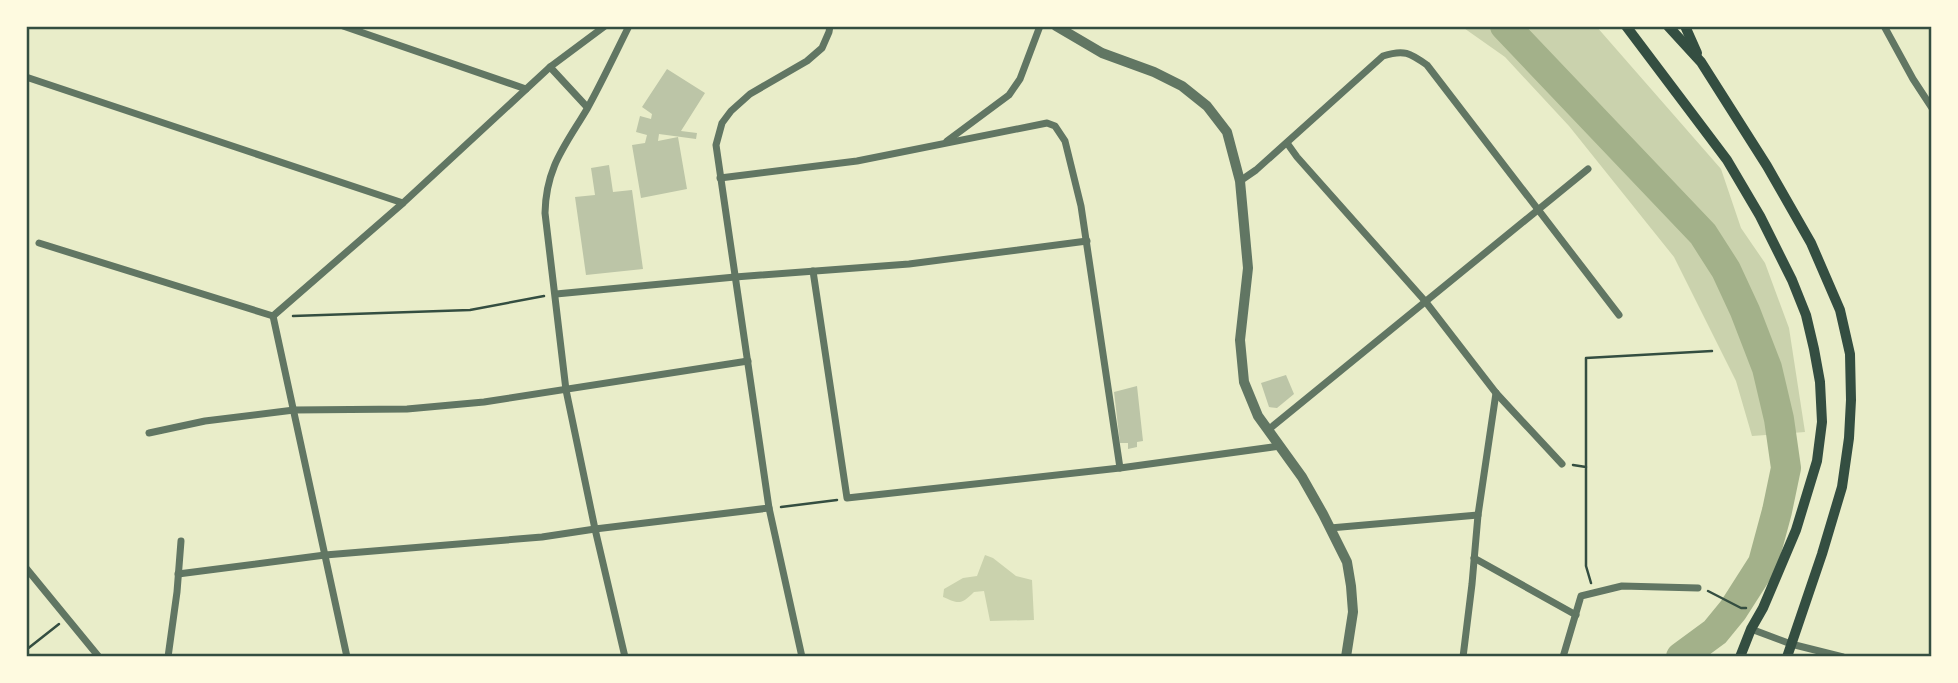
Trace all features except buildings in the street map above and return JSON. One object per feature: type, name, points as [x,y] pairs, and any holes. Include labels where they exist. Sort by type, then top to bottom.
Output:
[{"type":"main road","points":[[1626,26],[1712,139],[1760,216],[1806,315],[1820,382],[1822,422],[1817,461],[1796,530],[1740,657]]},
{"type":"main road","points":[[1668,26],[1701,62]]},
{"type":"main road","points":[[1685,26],[1701,62],[1811,243],[1840,310],[1850,354],[1852,400],[1842,487],[1787,657]]},
{"type":"street","points":[[343,26],[526,89]]},
{"type":"street","points":[[272,317],[403,203],[550,67],[605,26]]},
{"type":"street","points":[[625,657],[566,390],[545,195],[554,162],[587,107],[629,26]]},
{"type":"street","points":[[802,657],[769,508],[716,145],[722,123],[731,111],[750,94],[807,61],[822,48],[830,26]]},
{"type":"street","points":[[944,144],[1009,95],[1020,79],[1040,26]]},
{"type":"street","points":[[1056,26],[1102,53],[1154,72],[1182,86],[1207,106],[1227,132],[1240,181],[1248,268],[1240,340],[1244,382],[1258,416],[1301,477],[1347,562],[1352,586],[1353,612],[1346,657]]},
{"type":"street","points":[[1884,26],[1932,108]]},
{"type":"street","points":[[1240,181],[1256,170],[1383,57],[1405,52],[1427,65],[1619,316]]},
{"type":"street","points":[[550,67],[587,107]]},
{"type":"street","points":[[26,77],[403,203]]},
{"type":"street","points":[[720,178],[857,161],[1047,123],[1055,126],[1065,141],[1081,206],[1120,468]]},
{"type":"street","points":[[1287,143],[1424,301],[1496,393],[1562,464]]},
{"type":"street","points":[[1268,430],[1588,169]]},
{"type":"street","points":[[556,294],[909,264],[1087,241]]},
{"type":"street","points":[[39,243],[272,317]]},
{"type":"street","points":[[813,271],[847,498],[1120,468],[1280,446]]},
{"type":"street","points":[[272,317],[347,657]]},
{"type":"street","points":[[149,433],[205,421],[294,410],[407,409],[484,402],[748,361]]},
{"type":"street","points":[[1463,657],[1478,515],[1496,393]]},
{"type":"street","points":[[178,574],[325,555],[542,537],[769,508]]},
{"type":"street","points":[[1330,528],[1478,515]]},
{"type":"street","points":[[168,657],[181,541]]},
{"type":"street","points":[[1474,558],[1576,615]]},
{"type":"street","points":[[26,568],[99,657]]},
{"type":"street","points":[[1563,657],[1581,596],[1622,586],[1698,588]]},
{"type":"street","points":[[1751,629],[1791,644],[1843,657]]},
{"type":"path","points":[[272,317],[470,310],[556,294]]},
{"type":"path","points":[[1595,593],[1586,566],[1586,358],[1712,351]]},
{"type":"path","points":[[1562,464],[1586,467]]},
{"type":"path","points":[[769,508],[847,498]]},
{"type":"path","points":[[1722,597],[1741,608]]},
{"type":"path","points":[[26,650],[67,618]]},
{"type":"green space","points":[[1461,26],[1596,26],[1721,169],[1741,228],[1765,263],[1789,328],[1805,432],[1752,436],[1736,381],[1674,257],[1569,126],[1505,57]]},
{"type":"green space","points":[[985,555],[1016,576],[1032,580],[1034,620],[990,621],[984,591],[974,592],[960,602],[943,597],[944,589],[963,578],[977,576]]},
{"type":"waterway","points":[[1505,26],[1703,234],[1726,270],[1767,368],[1779,419],[1786,468],[1763,563],[1733,610],[1715,632],[1681,657]]}]
